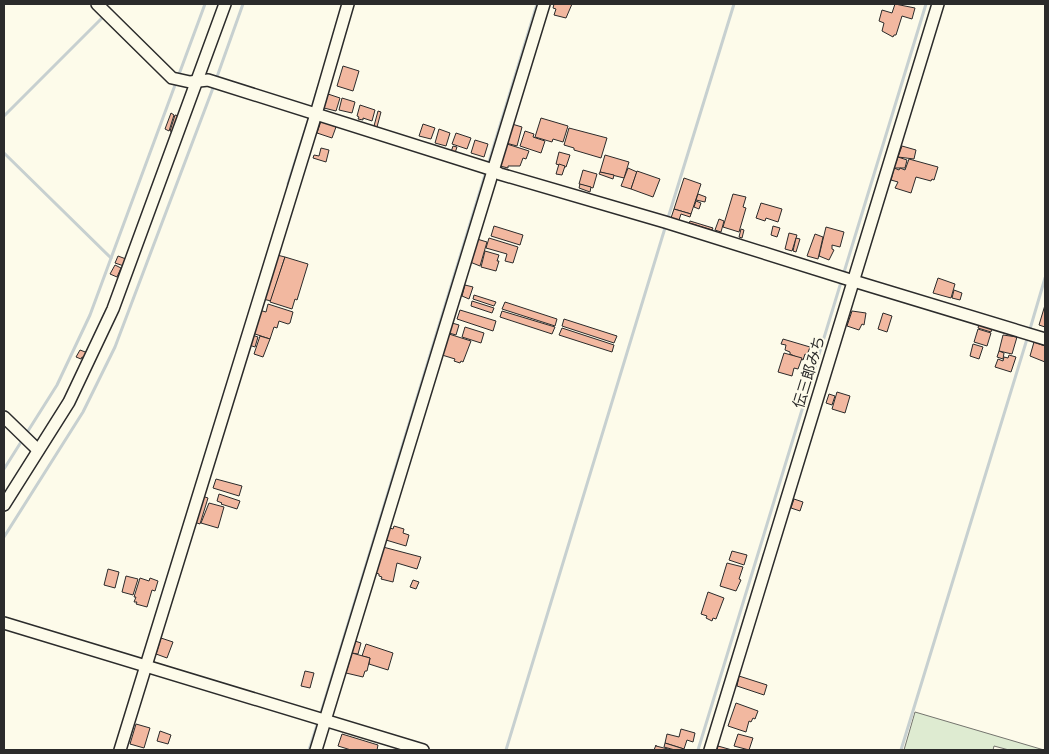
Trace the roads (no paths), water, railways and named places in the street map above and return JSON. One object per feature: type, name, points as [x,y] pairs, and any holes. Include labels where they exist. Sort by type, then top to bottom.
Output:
[{"type":"street","points":[[97,4],[178,80],[215,82],[489,169],[1045,339]]},
{"type":"street","points":[[4,505],[69,402],[113,309],[225,4]]},
{"type":"street","points":[[120,750],[143,665],[316,114],[348,4]]},
{"type":"street","points":[[316,750],[321,719],[489,169],[544,4]]},
{"type":"street","name":"伝三郎みち","points":[[710,750],[847,279],[938,4]]},
{"type":"street","points":[[4,417],[38,450]]},
{"type":"street","points":[[4,623],[423,750]]},
{"type":"waterway","points":[[4,469],[57,385],[90,315],[205,4]]},
{"type":"waterway","points":[[4,537],[83,412],[115,347],[243,4]]},
{"type":"waterway","points":[[320,716],[537,4]]},
{"type":"waterway","points":[[668,218],[734,4]]},
{"type":"waterway","points":[[698,750],[926,4]]},
{"type":"waterway","points":[[4,116],[103,17]]},
{"type":"waterway","points":[[313,104],[318,88]]},
{"type":"waterway","points":[[288,184],[309,118]]},
{"type":"waterway","points":[[4,153],[111,258]]},
{"type":"waterway","points":[[506,750],[665,228]]},
{"type":"waterway","points":[[1030,329],[1045,278]]},
{"type":"waterway","points":[[901,750],[1027,339]]},
{"type":"waterway","points":[[309,750],[318,722]]}]
